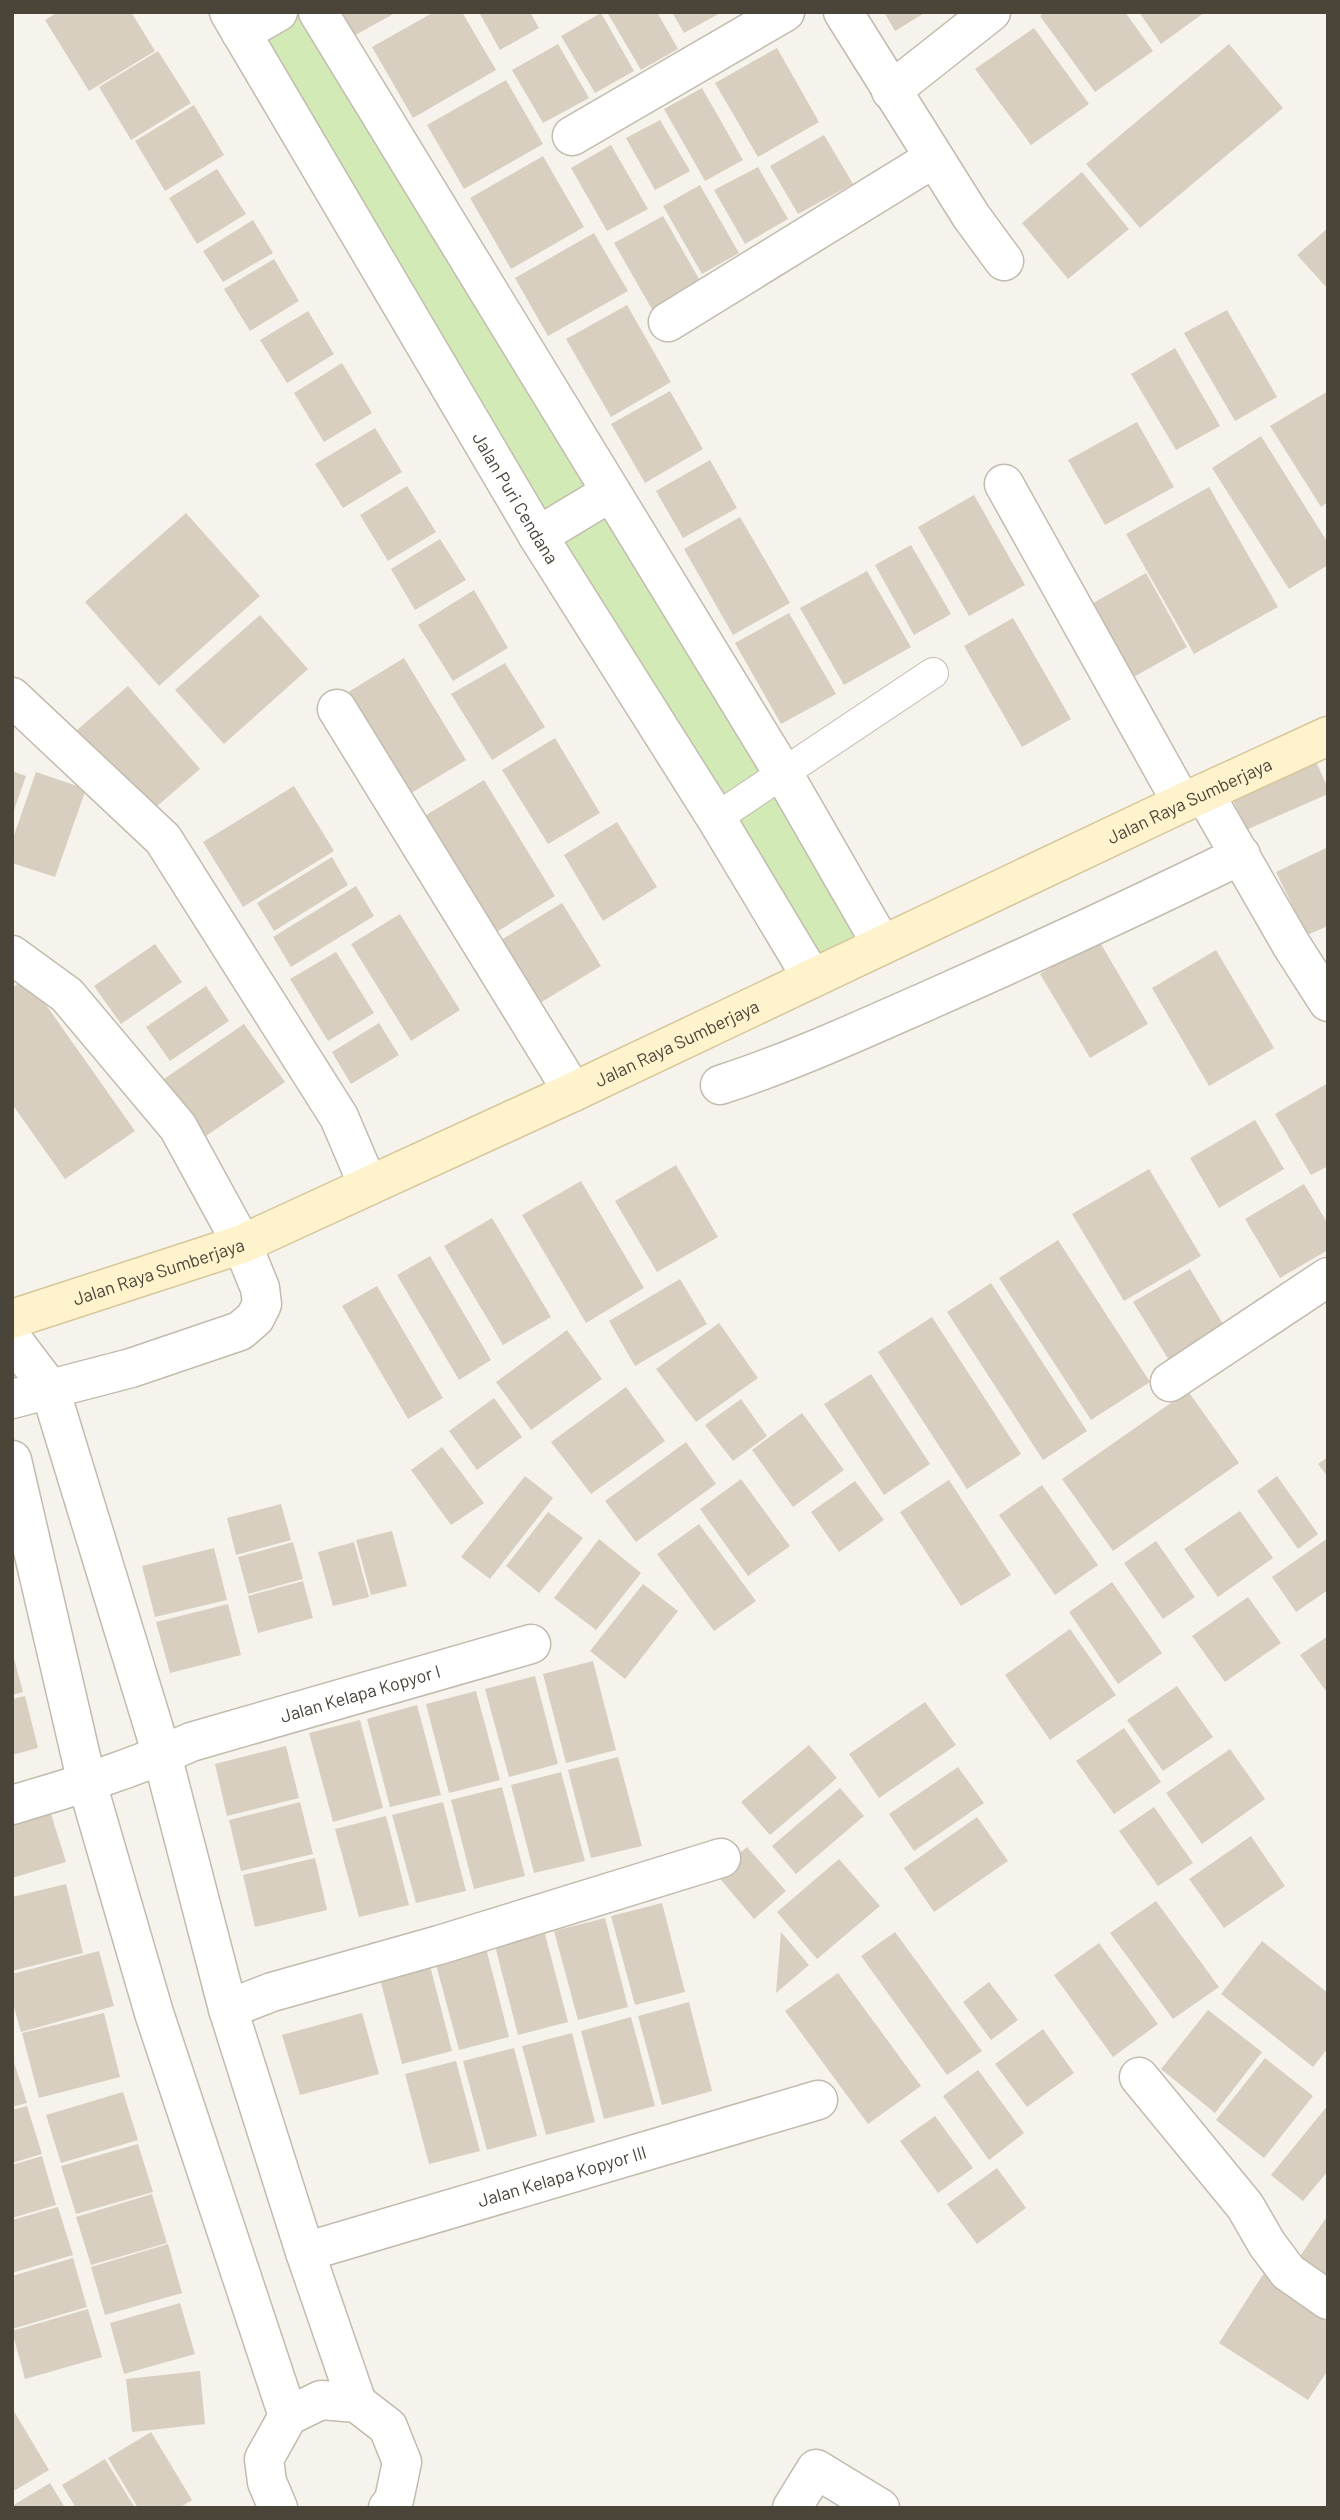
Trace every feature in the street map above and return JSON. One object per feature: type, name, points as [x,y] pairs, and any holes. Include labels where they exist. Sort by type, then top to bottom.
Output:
[{"type":"street","points":[[235,23],[278,12]]},
{"type":"street","points":[[318,12],[783,773],[882,945]]},
{"type":"street","points":[[572,136],[785,12]]},
{"type":"street","points":[[843,12],[971,216],[1004,261]]},
{"type":"street","points":[[891,92],[991,12]]},
{"type":"street","name":"Jalan Puri Cendana","points":[[235,23],[538,536],[716,818],[812,978]]},
{"type":"street","points":[[668,322],[934,158]]},
{"type":"street","points":[[1004,484],[1193,798],[1241,855],[1292,946],[1328,1002]]},
{"type":"street","points":[[538,536],[611,492]]},
{"type":"street","points":[[12,697],[163,839],[339,1117],[368,1185]]},
{"type":"street","points":[[337,709],[573,1092]]},
{"type":"street","name":"Jalan Raya Sumberjaya","points":[[12,1319],[242,1244],[573,1092],[1328,736]]},
{"type":"street","points":[[720,1085],[818,1049],[1032,954],[1241,855]]},
{"type":"street","points":[[12,955],[67,995],[178,1127],[242,1244],[260,1288],[262,1304],[255,1318],[240,1331],[131,1368],[12,1399]]},
{"type":"street","points":[[1170,1382],[1328,1277]]},
{"type":"street","points":[[12,1339],[50,1389],[84,1499],[176,1749],[228,2010],[357,2403]]},
{"type":"street","points":[[12,1460],[18,1513],[87,1783],[154,2013],[288,2416]]},
{"type":"street","points":[[18,1513],[84,1499]]},
{"type":"street","name":"Jalan Kelapa Kopyor I","points":[[12,1805],[87,1783],[176,1749],[531,1644]]},
{"type":"street","points":[[228,2010],[272,1992],[439,1945],[721,1858]]},
{"type":"street","points":[[1139,2077],[1245,2207],[1288,2272],[1328,2300]]},
{"type":"street","name":"Jalan Kelapa Kopyor III","points":[[306,2252],[818,2100]]},
{"type":"street","points":[[277,2508],[267,2482],[264,2459],[288,2416],[321,2400],[357,2403],[388,2427],[401,2462],[396,2505]]},
{"type":"street","points":[[792,2508],[817,2469],[880,2508]]},
{"type":"lane","points":[[716,818],[933,673]]},
{"type":"green space","points":[[229,12],[318,12],[882,945],[812,978]]},
{"type":"building","points":[[58,12],[131,12],[155,51],[89,91],[45,20]]},
{"type":"building","points":[[336,12],[397,12],[350,38]]},
{"type":"building","points":[[434,12],[462,12],[496,70],[413,118],[372,47]]},
{"type":"building","points":[[479,12],[530,12],[539,28],[500,50]]},
{"type":"building","points":[[607,12],[657,12],[678,49],[641,70]]},
{"type":"building","points":[[672,12],[722,12],[684,33]]},
{"type":"building","points":[[884,12],[926,12],[895,31]]},
{"type":"building","points":[[1045,12],[1125,12],[1153,51],[1095,92],[1040,16]]},
{"type":"building","points":[[1139,12],[1205,12],[1161,44]]},
{"type":"building","points":[[601,13],[634,71],[595,93],[561,36]]},
{"type":"building","points":[[1034,28],[1089,104],[1031,145],[975,69]]},
{"type":"building","points":[[558,44],[589,98],[543,123],[512,70]]},
{"type":"building","points":[[1229,44],[1283,108],[1140,228],[1086,164]]},
{"type":"building","points":[[777,48],[819,122],[758,157],[715,83]]},
{"type":"building","points":[[158,51],[191,103],[131,140],[99,87]]},
{"type":"building","points":[[506,80],[543,144],[464,189],[427,125]]},
{"type":"building","points":[[702,88],[743,160],[705,181],[664,109]]},
{"type":"building","points":[[194,105],[224,155],[165,191],[135,141]]},
{"type":"building","points":[[660,120],[690,171],[655,190],[626,138]]},
{"type":"building","points":[[824,135],[853,184],[798,214],[770,166]]},
{"type":"building","points":[[611,145],[648,209],[607,231],[571,168]]},
{"type":"building","points":[[543,156],[584,227],[511,269],[470,198]]},
{"type":"building","points":[[758,167],[788,219],[745,244],[714,190]]},
{"type":"building","points":[[217,169],[246,214],[197,244],[169,198]]},
{"type":"building","points":[[1082,172],[1129,229],[1068,279],[1022,223]]},
{"type":"building","points":[[700,185],[739,253],[702,274],[663,206]]},
{"type":"building","points":[[663,216],[702,284],[653,311],[614,243]]},
{"type":"building","points":[[253,220],[273,253],[223,282],[203,251]]},
{"type":"building","points":[[1328,228],[1328,289],[1297,255]]},
{"type":"building","points":[[594,233],[628,291],[548,336],[515,278]]},
{"type":"building","points":[[274,259],[299,301],[250,331],[224,289]]},
{"type":"building","points":[[627,305],[671,382],[611,417],[566,339]]},
{"type":"building","points":[[1227,310],[1277,397],[1235,421],[1184,333]]},
{"type":"building","points":[[308,311],[334,354],[287,383],[260,340]]},
{"type":"building","points":[[1175,348],[1220,426],[1176,450],[1131,374]]},
{"type":"building","points":[[342,363],[372,413],[324,442],[294,393]]},
{"type":"building","points":[[670,391],[703,449],[645,483],[611,424]]},
{"type":"building","points":[[1328,391],[1328,502],[1321,507],[1270,426]]},
{"type":"building","points":[[1137,422],[1174,487],[1105,525],[1068,460]]},
{"type":"building","points":[[375,428],[402,472],[343,508],[315,464]]},
{"type":"building","points":[[1261,436],[1328,543],[1328,565],[1289,589],[1212,468]]},
{"type":"building","points":[[710,460],[737,508],[683,538],[656,491]]},
{"type":"building","points":[[407,486],[436,532],[388,561],[360,515]]},
{"type":"building","points":[[1209,487],[1278,607],[1194,654],[1126,534]]},
{"type":"building","points":[[974,495],[1025,585],[969,616],[918,527]]},
{"type":"building","points":[[186,513],[260,596],[159,686],[85,602]]},
{"type":"building","points":[[740,517],[790,603],[733,635],[684,549]]},
{"type":"building","points":[[440,539],[466,580],[415,610],[391,569]]},
{"type":"building","points":[[911,545],[951,614],[914,635],[875,565]]},
{"type":"building","points":[[867,571],[911,647],[844,685],[800,608]]},
{"type":"building","points":[[1146,573],[1187,647],[1123,683],[1081,610]]},
{"type":"building","points":[[474,590],[508,648],[453,681],[418,625]]},
{"type":"building","points":[[789,613],[836,694],[781,724],[735,643]]},
{"type":"building","points":[[260,615],[308,669],[224,744],[175,690]]},
{"type":"building","points":[[1013,618],[1071,719],[1022,747],[964,646]]},
{"type":"building","points":[[404,658],[466,760],[408,795],[345,694]]},
{"type":"building","points":[[505,663],[545,727],[492,760],[451,694]]},
{"type":"building","points":[[128,686],[200,769],[148,814],[76,731]]},
{"type":"building","points":[[555,738],[600,813],[548,844],[502,770]]},
{"type":"building","points":[[1312,753],[1328,788],[1328,794],[1246,830],[1229,791]]},
{"type":"building","points":[[12,771],[26,776],[13,813],[12,813]]},
{"type":"building","points":[[36,772],[86,789],[55,877],[12,863],[12,841]]},
{"type":"building","points":[[484,780],[555,896],[485,939],[413,823]]},
{"type":"building","points":[[294,786],[334,851],[243,907],[203,842]]},
{"type":"building","points":[[617,822],[657,887],[603,921],[564,855]]},
{"type":"building","points":[[1328,847],[1328,926],[1307,935],[1276,872]]},
{"type":"building","points":[[332,857],[348,885],[274,931],[257,903]]},
{"type":"building","points":[[356,886],[374,916],[291,967],[273,937]]},
{"type":"building","points":[[562,903],[601,966],[540,1003],[501,940]]},
{"type":"building","points":[[400,914],[460,1010],[411,1041],[351,944]]},
{"type":"building","points":[[1098,939],[1148,1024],[1090,1058],[1040,974]]},
{"type":"building","points":[[155,944],[182,982],[121,1024],[94,986]]},
{"type":"building","points":[[1216,950],[1274,1048],[1209,1086],[1152,988]]},
{"type":"building","points":[[336,952],[374,1013],[328,1041],[290,979]]},
{"type":"building","points":[[27,978],[135,1131],[65,1179],[12,1104],[12,988]]},
{"type":"building","points":[[206,986],[229,1021],[170,1061],[146,1027]]},
{"type":"building","points":[[379,1023],[399,1055],[351,1084],[332,1052]]},
{"type":"building","points":[[244,1024],[285,1082],[200,1140],[161,1081]]},
{"type":"building","points":[[1328,1083],[1328,1166],[1311,1175],[1275,1114]]},
{"type":"building","points":[[1255,1120],[1284,1169],[1219,1208],[1190,1158]]},
{"type":"building","points":[[676,1165],[718,1237],[657,1272],[615,1201]]},
{"type":"building","points":[[1149,1169],[1201,1256],[1124,1301],[1072,1214]]},
{"type":"building","points":[[581,1181],[644,1288],[586,1323],[522,1215]]},
{"type":"building","points":[[1304,1184],[1328,1224],[1328,1250],[1280,1278],[1245,1219]]},
{"type":"building","points":[[492,1218],[551,1317],[503,1345],[444,1246]]},
{"type":"building","points":[[1058,1240],[1150,1382],[1091,1420],[999,1278]]},
{"type":"building","points":[[430,1256],[491,1360],[459,1380],[397,1275]]},
{"type":"building","points":[[1190,1269],[1226,1329],[1170,1362],[1133,1302]]},
{"type":"building","points":[[680,1279],[707,1324],[635,1366],[609,1321]]},
{"type":"building","points":[[991,1283],[1087,1431],[1043,1460],[947,1312]]},
{"type":"building","points":[[377,1286],[443,1398],[408,1419],[342,1306]]},
{"type":"building","points":[[932,1317],[1021,1454],[967,1489],[878,1352]]},
{"type":"building","points":[[719,1323],[758,1378],[696,1422],[656,1369]]},
{"type":"building","points":[[567,1330],[602,1379],[531,1430],[496,1382]]},
{"type":"building","points":[[871,1374],[930,1464],[884,1495],[824,1404]]},
{"type":"building","points":[[626,1387],[665,1441],[591,1494],[551,1442]]},
{"type":"building","points":[[1188,1391],[1239,1463],[1113,1551],[1062,1479]]},
{"type":"building","points":[[494,1398],[522,1437],[477,1470],[449,1431]]},
{"type":"building","points":[[741,1399],[767,1436],[733,1461],[705,1425]]},
{"type":"building","points":[[802,1413],[844,1470],[793,1507],[752,1450]]},
{"type":"building","points":[[686,1442],[716,1484],[636,1542],[605,1501]]},
{"type":"building","points":[[442,1447],[484,1503],[451,1525],[411,1470]]},
{"type":"building","points":[[1328,1457],[1328,1477],[1318,1464]]},
{"type":"building","points":[[525,1476],[553,1498],[490,1579],[461,1557]]},
{"type":"building","points":[[1277,1476],[1318,1534],[1298,1549],[1257,1491]]},
{"type":"building","points":[[741,1479],[790,1546],[748,1576],[700,1509]]},
{"type":"building","points":[[949,1480],[1011,1575],[961,1606],[900,1512]]},
{"type":"building","points":[[855,1481],[884,1520],[839,1552],[811,1512]]},
{"type":"building","points":[[1042,1485],[1098,1565],[1055,1595],[999,1515]]},
{"type":"building","points":[[281,1504],[291,1540],[236,1555],[227,1518]]},
{"type":"building","points":[[1240,1511],[1273,1558],[1218,1597],[1184,1549]]},
{"type":"building","points":[[548,1512],[583,1538],[539,1593],[506,1566]]},
{"type":"building","points":[[699,1524],[756,1601],[714,1631],[657,1554]]},
{"type":"building","points":[[392,1531],[407,1586],[371,1595],[356,1540]]},
{"type":"building","points":[[1328,1538],[1328,1590],[1296,1612],[1272,1577]]},
{"type":"building","points":[[599,1539],[641,1573],[596,1630],[554,1598]]},
{"type":"building","points":[[1156,1541],[1195,1597],[1163,1619],[1124,1563]]},
{"type":"building","points":[[293,1542],[303,1579],[248,1594],[238,1557]]},
{"type":"building","points":[[354,1542],[369,1597],[333,1606],[318,1552]]},
{"type":"building","points":[[214,1548],[227,1600],[155,1617],[142,1566]]},
{"type":"building","points":[[303,1581],[313,1618],[258,1633],[248,1596]]},
{"type":"building","points":[[1112,1582],[1162,1653],[1118,1684],[1069,1612]]},
{"type":"building","points":[[643,1584],[678,1611],[625,1679],[590,1651]]},
{"type":"building","points":[[1248,1597],[1281,1643],[1225,1682],[1192,1636]]},
{"type":"building","points":[[228,1604],[241,1655],[170,1673],[156,1622]]},
{"type":"building","points":[[1070,1629],[1116,1695],[1050,1740],[1005,1675]]},
{"type":"building","points":[[1328,1636],[1328,1694],[1300,1655]]},
{"type":"building","points":[[12,1651],[23,1692],[12,1695]]},
{"type":"building","points":[[593,1661],[616,1750],[566,1763],[543,1674]]},
{"type":"building","points":[[535,1676],[558,1764],[509,1777],[485,1689]]},
{"type":"building","points":[[1177,1686],[1213,1737],[1163,1771],[1127,1720]]},
{"type":"building","points":[[476,1691],[500,1780],[449,1793],[426,1704]]},
{"type":"building","points":[[25,1696],[38,1748],[12,1755],[12,1699]]},
{"type":"building","points":[[925,1702],[956,1745],[879,1798],[849,1754]]},
{"type":"building","points":[[417,1705],[441,1795],[390,1807],[367,1719]]},
{"type":"building","points":[[360,1720],[383,1808],[333,1822],[309,1733]]},
{"type":"building","points":[[1124,1728],[1161,1782],[1114,1814],[1076,1761]]},
{"type":"building","points":[[809,1745],[837,1778],[770,1835],[741,1802]]},
{"type":"building","points":[[286,1746],[299,1798],[227,1816],[215,1764]]},
{"type":"building","points":[[1230,1749],[1265,1799],[1202,1844],[1166,1793]]},
{"type":"building","points":[[618,1757],[642,1846],[591,1858],[568,1770]]},
{"type":"building","points":[[958,1767],[984,1803],[914,1851],[889,1814]]},
{"type":"building","points":[[561,1772],[585,1861],[534,1873],[511,1785]]},
{"type":"building","points":[[502,1787],[525,1876],[474,1889],[451,1800]]},
{"type":"building","points":[[840,1788],[864,1816],[796,1874],[772,1846]]},
{"type":"building","points":[[300,1802],[313,1854],[241,1871],[229,1820]]},
{"type":"building","points":[[443,1802],[466,1891],[416,1903],[392,1815]]},
{"type":"building","points":[[1154,1807],[1193,1863],[1158,1886],[1119,1831]]},
{"type":"building","points":[[51,1814],[66,1862],[12,1878],[12,1825]]},
{"type":"building","points":[[386,1816],[409,1905],[359,1917],[335,1829]]},
{"type":"building","points":[[977,1817],[1008,1861],[934,1912],[904,1868]]},
{"type":"building","points":[[1251,1836],[1285,1886],[1224,1928],[1189,1879]]},
{"type":"building","points":[[747,1847],[786,1891],[754,1919],[716,1874]]},
{"type":"building","points":[[315,1858],[327,1910],[255,1927],[243,1875]]},
{"type":"building","points":[[839,1859],[880,1906],[817,1959],[777,1912]]},
{"type":"building","points":[[66,1884],[83,1953],[12,1971],[12,1897]]},
{"type":"building","points":[[1156,1901],[1219,1987],[1173,2019],[1110,1933]]},
{"type":"building","points":[[662,1903],[685,1992],[635,2005],[611,1916]]},
{"type":"building","points":[[605,1918],[628,2007],[578,2020],[554,1931]]},
{"type":"building","points":[[781,1932],[809,1965],[776,1993]]},
{"type":"building","points":[[895,1932],[982,2051],[947,2075],[861,1956]]},
{"type":"building","points":[[545,1934],[568,2022],[518,2035],[495,1946]]},
{"type":"building","points":[[1262,1941],[1328,1993],[1328,2048],[1313,2067],[1221,1994]]},
{"type":"building","points":[[1099,1943],[1158,2024],[1113,2057],[1054,1975]]},
{"type":"building","points":[[486,1948],[509,2037],[459,2050],[435,1961]]},
{"type":"building","points":[[99,1951],[114,2006],[21,2032],[12,2000],[12,1974]]},
{"type":"building","points":[[429,1962],[452,2051],[402,2064],[379,1975]]},
{"type":"building","points":[[838,1973],[921,2086],[868,2124],[785,2011]]},
{"type":"building","points":[[989,1982],[1018,2020],[991,2040],[963,2002]]},
{"type":"building","points":[[689,2002],[712,2091],[662,2105],[638,2016]]},
{"type":"building","points":[[1208,2010],[1262,2052],[1215,2113],[1161,2069]]},
{"type":"building","points":[[104,2013],[120,2077],[39,2098],[22,2033]]},
{"type":"building","points":[[362,2013],[379,2074],[300,2095],[282,2035]]},
{"type":"building","points":[[631,2017],[655,2106],[604,2119],[581,2031]]},
{"type":"building","points":[[1043,2029],[1074,2073],[1027,2107],[995,2064]]},
{"type":"building","points":[[572,2033],[595,2122],[546,2135],[522,2046]]},
{"type":"building","points":[[514,2048],[537,2136],[487,2150],[463,2061]]},
{"type":"building","points":[[12,2056],[27,2103],[12,2107]]},
{"type":"building","points":[[1265,2058],[1313,2096],[1264,2158],[1216,2120]]},
{"type":"building","points":[[456,2061],[480,2151],[429,2164],[405,2074]]},
{"type":"building","points":[[978,2070],[1024,2133],[989,2160],[943,2096]]},
{"type":"building","points":[[123,2092],[138,2140],[61,2163],[46,2115]]},
{"type":"building","points":[[1328,2105],[1328,2171],[1303,2201],[1271,2175]]},
{"type":"building","points":[[27,2106],[42,2154],[12,2163],[12,2110]]},
{"type":"building","points":[[935,2116],[973,2168],[938,2193],[900,2141]]},
{"type":"building","points":[[138,2144],[153,2192],[76,2214],[61,2166]]},
{"type":"building","points":[[42,2156],[56,2205],[12,2218],[12,2165]]},
{"type":"building","points":[[997,2168],[1026,2208],[977,2244],[947,2204]]},
{"type":"building","points":[[152,2194],[167,2243],[91,2265],[76,2217]]},
{"type":"building","points":[[58,2207],[73,2255],[12,2273],[12,2220]]},
{"type":"building","points":[[1328,2215],[1328,2292],[1292,2268]]},
{"type":"building","points":[[168,2244],[182,2293],[105,2315],[91,2267]]},
{"type":"building","points":[[73,2258],[87,2307],[12,2329],[12,2276]]},
{"type":"building","points":[[1264,2273],[1328,2315],[1328,2370],[1308,2400],[1219,2343]]},
{"type":"building","points":[[180,2303],[195,2354],[124,2374],[110,2323]]},
{"type":"building","points":[[88,2309],[102,2357],[25,2379],[12,2331]]},
{"type":"building","points":[[200,2371],[205,2424],[132,2432],[126,2379]]},
{"type":"building","points":[[12,2408],[49,2470],[12,2492]]},
{"type":"building","points":[[151,2432],[192,2500],[179,2508],[138,2508],[108,2458]]},
{"type":"building","points":[[105,2459],[135,2508],[76,2508],[62,2485]]},
{"type":"building","points":[[50,2483],[65,2508],[12,2508],[12,2506]]}]
